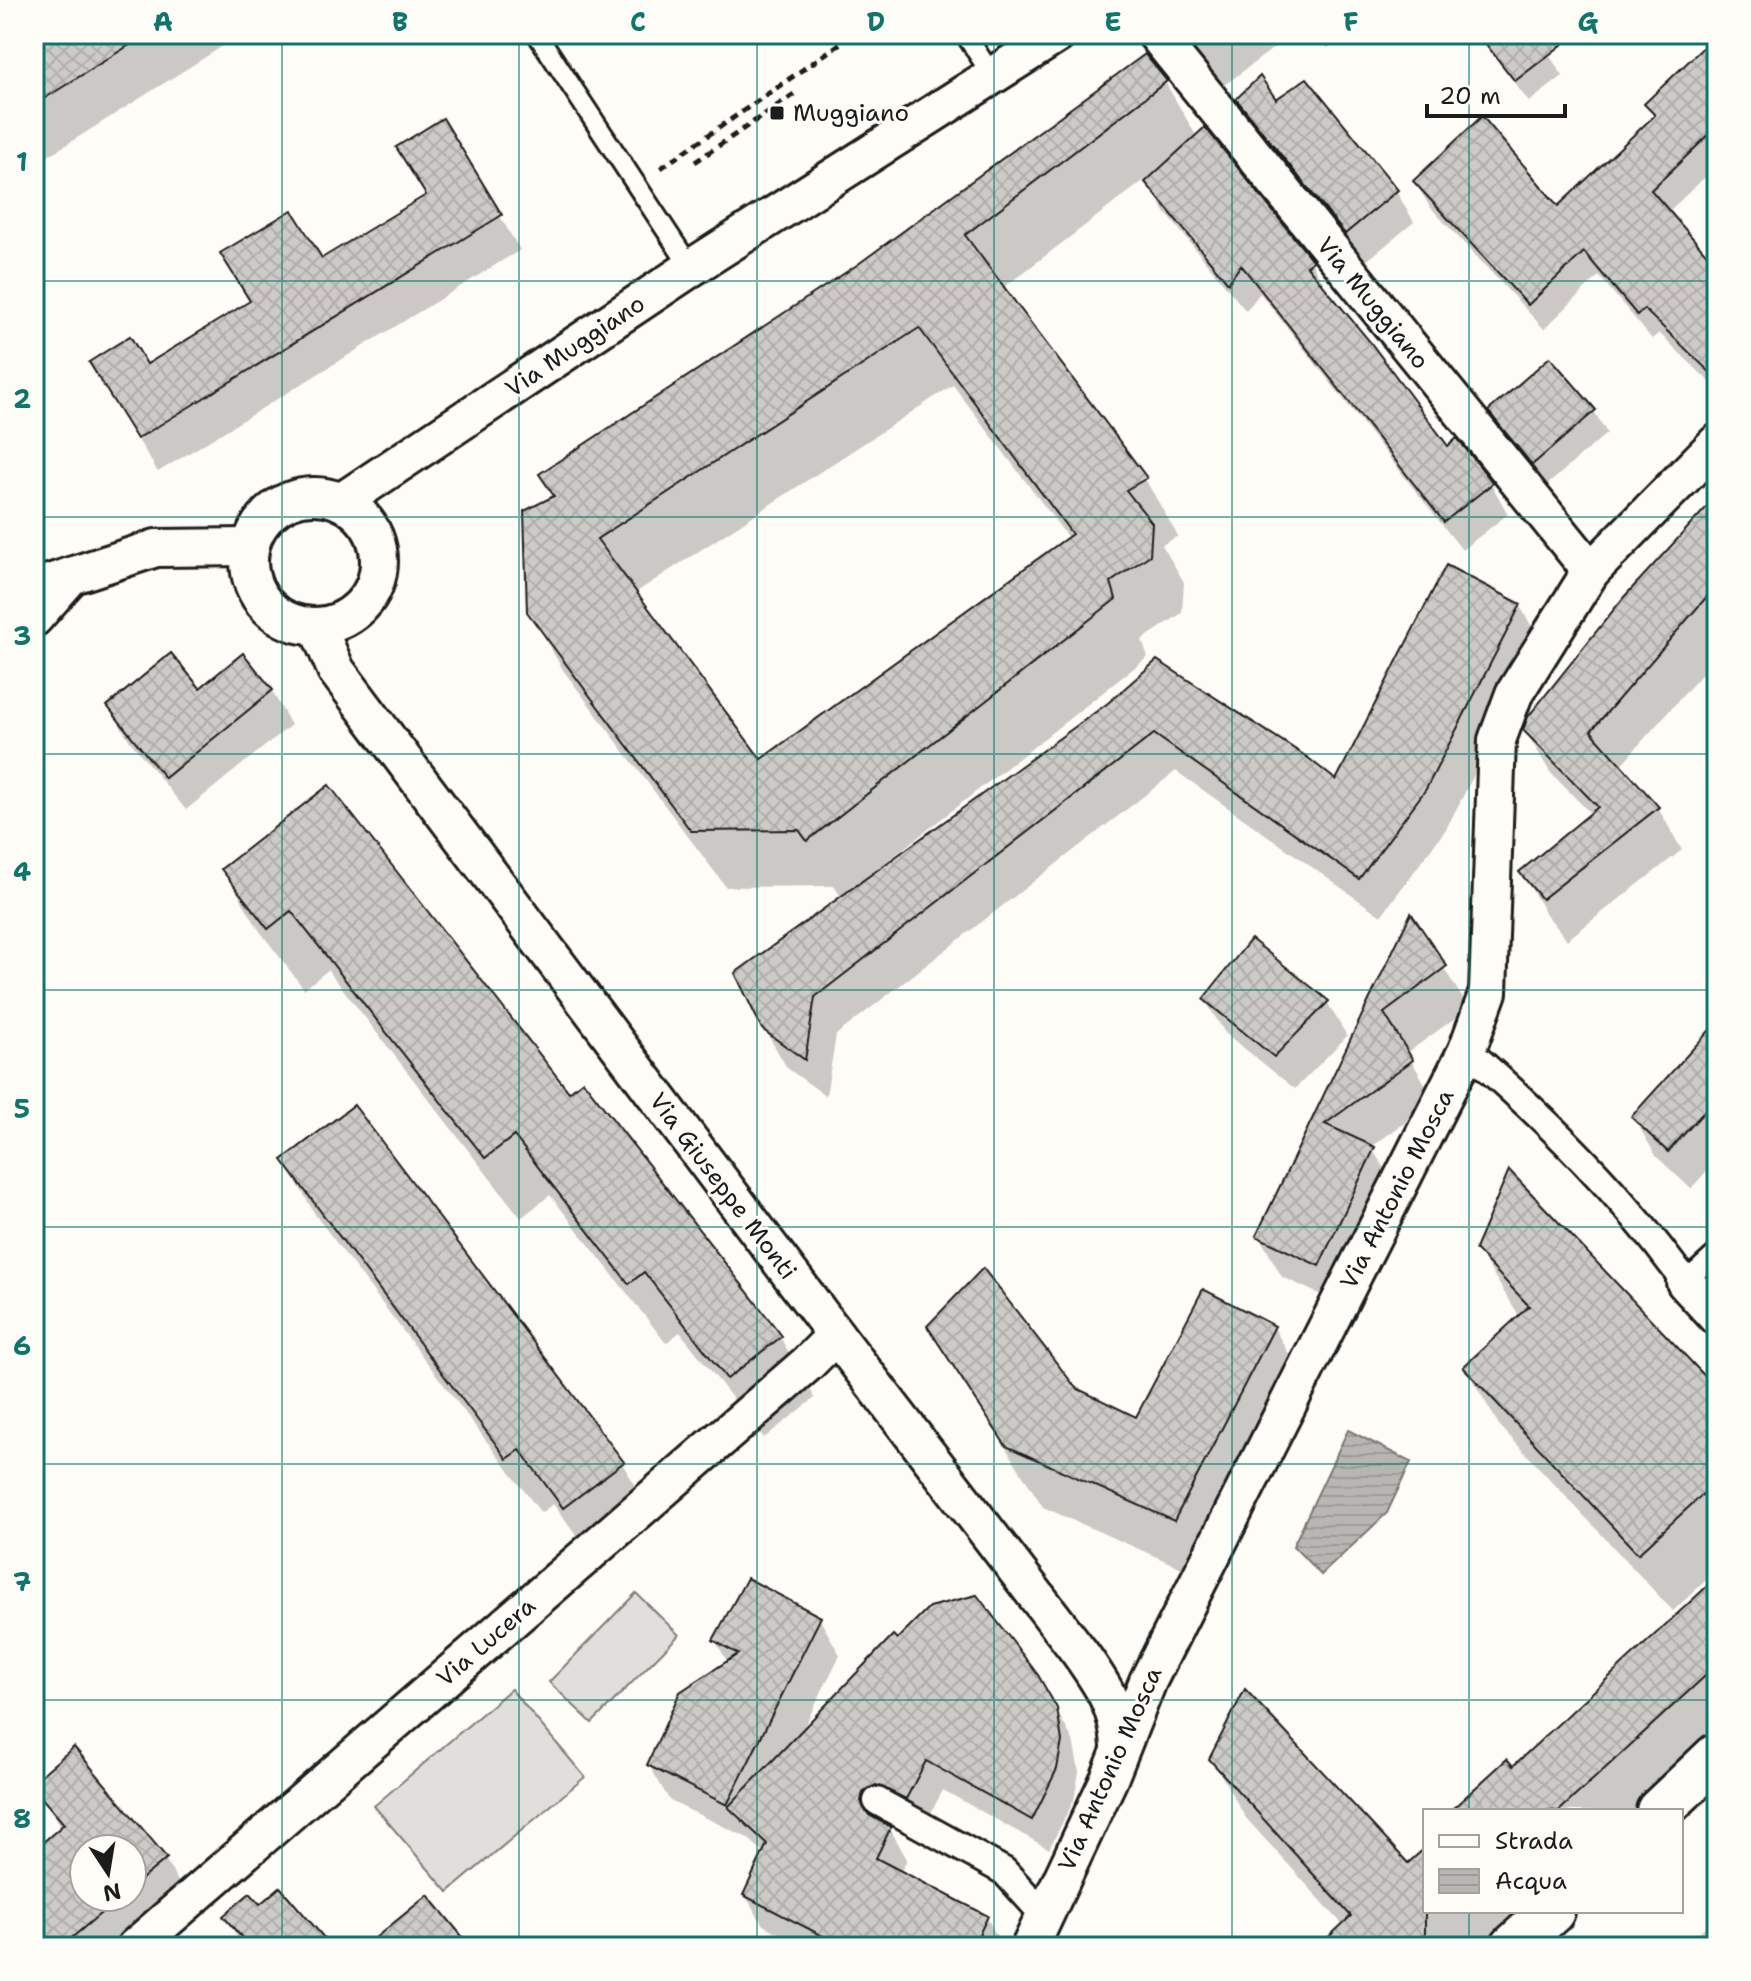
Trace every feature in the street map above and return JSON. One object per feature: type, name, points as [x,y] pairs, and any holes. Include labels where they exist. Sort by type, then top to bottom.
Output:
[{"type":"street","name":"Via Muggiano","points":[[341,502],[691,268],[994,78],[1058,34]]},
{"type":"street","name":"Via Muggiano","points":[[1156,34],[1591,571]]},
{"type":"street","name":"Via Antonio Mosca","points":[[1037,1931],[1148,1681],[1467,1050],[1488,992],[1497,740],[1514,694],[1591,571],[1717,443]]},
{"type":"street","points":[[307,497],[341,502],[359,515],[373,535],[378,550],[377,574],[368,596],[352,614],[317,626],[290,622],[264,604],[250,575],[250,547],[265,518],[284,504],[307,497]]},
{"type":"street","points":[[34,588],[75,572],[156,548],[250,547]]},
{"type":"street","points":[[34,618],[75,572]]},
{"type":"street","name":"Via Giuseppe Monti","points":[[317,626],[336,670],[1106,1690],[1119,1721],[1120,1746]]},
{"type":"street","points":[[1467,1050],[1558,1134],[1654,1237],[1685,1282],[1717,1317]]},
{"type":"street","name":"Via Lucera","points":[[135,1947],[836,1335]]},
{"type":"street","points":[[1661,1809],[1717,1756]]},
{"type":"street","points":[[877,1801],[1004,1871],[1037,1931]]},
{"type":"street","points":[[1513,1947],[1550,1913]]},
{"type":"lane","points":[[537,34],[691,268]]},
{"type":"lane","points":[[965,34],[994,78]]},
{"type":"lane","points":[[1685,1282],[1717,1253]]},
{"type":"path","points":[[637,184],[854,34]]},
{"type":"path","points":[[695,162],[797,92]]},
{"type":"shaded area","points":[[636,1593],[679,1635],[592,1723],[549,1682]]},
{"type":"shaded area","points":[[511,1689],[585,1777],[448,1892],[374,1806]]},
{"type":"water","points":[[1348,1430],[1411,1462],[1387,1513],[1321,1575],[1293,1546]]},
{"type":"building","points":[[34,34],[147,34],[34,105]]},
{"type":"building","points":[[1478,34],[1576,34],[1515,81]]},
{"type":"building","points":[[1717,34],[1717,127],[1651,190],[1717,266],[1717,379],[1644,309],[1637,315],[1584,252],[1528,305],[1413,181],[1482,116],[1558,206],[1655,115],[1644,104]]},
{"type":"building","points":[[1145,54],[1167,81],[965,235],[1147,478],[1126,490],[1152,523],[1150,555],[1111,582],[1116,599],[807,841],[799,830],[691,831],[527,612],[524,511],[554,496],[539,474],[857,265]],"holes":[[[919,328],[1072,534],[761,759],[597,539]]]},
{"type":"building","points":[[1260,76],[1276,99],[1307,78],[1398,190],[1345,234],[1236,99]]},
{"type":"building","points":[[443,118],[502,215],[137,439],[89,362],[130,336],[147,364],[250,301],[220,253],[292,210],[322,258],[426,195],[396,147]]},
{"type":"building","points":[[1205,127],[1313,261],[1307,266],[1371,343],[1448,446],[1457,438],[1493,483],[1444,522],[1241,265],[1228,283],[1145,182]]},
{"type":"building","points":[[1550,357],[1596,410],[1532,465],[1488,411]]},
{"type":"building","points":[[1717,496],[1717,585],[1591,731],[1659,807],[1542,899],[1519,872],[1598,807],[1523,730],[1528,717],[1624,597]]},
{"type":"building","points":[[1446,565],[1521,604],[1426,789],[1359,879],[1154,734],[815,997],[805,1060],[762,1029],[735,973],[1108,703],[1157,660],[1307,757],[1336,780]]},
{"type":"building","points":[[171,653],[200,688],[243,653],[273,690],[165,778],[107,706]]},
{"type":"building","points":[[329,785],[569,1092],[583,1081],[782,1336],[727,1379],[644,1272],[629,1284],[514,1136],[485,1158],[291,911],[268,929],[221,869]]},
{"type":"building","points":[[1411,913],[1447,966],[1384,1013],[1413,1060],[1325,1124],[1375,1147],[1319,1266],[1256,1236]]},
{"type":"building","points":[[1251,939],[1329,1001],[1274,1057],[1203,999]]},
{"type":"building","points":[[1717,1022],[1717,1097],[1668,1152],[1631,1117]]},
{"type":"building","points":[[354,1105],[624,1462],[563,1508],[520,1450],[507,1459],[282,1160]]},
{"type":"building","points":[[1509,1170],[1717,1389],[1717,1481],[1638,1554],[1463,1367],[1529,1306],[1475,1249]]},
{"type":"building","points":[[983,1268],[1076,1388],[1136,1417],[1203,1289],[1275,1326],[1174,1521],[1006,1446],[927,1326]]},
{"type":"building","points":[[1717,1577],[1717,1665],[1561,1809],[1452,1809],[1507,1759],[1513,1766]]},
{"type":"building","points":[[747,1578],[821,1617],[727,1805],[647,1765],[680,1692],[738,1654],[713,1640]]},
{"type":"building","points":[[977,1595],[1038,1675],[1057,1708],[1062,1741],[1057,1769],[1032,1820],[926,1761],[906,1799],[876,1785],[863,1793],[861,1801],[869,1815],[891,1827],[876,1858],[988,1916],[973,1947],[844,1947],[743,1895],[767,1844],[728,1807],[893,1635],[897,1639],[929,1607]]},
{"type":"building","points":[[1245,1689],[1408,1863],[1423,1850],[1425,1935],[1412,1947],[1318,1947],[1351,1916],[1209,1759]]},
{"type":"building","points":[[74,1747],[146,1833],[68,1833],[68,1913],[101,1913],[61,1947],[34,1947],[34,1850],[64,1824],[34,1789],[34,1781]]},
{"type":"building","points":[[148,1835],[167,1858],[148,1874]]},
{"type":"building","points":[[280,1887],[332,1947],[250,1947],[223,1916],[250,1893],[260,1904]]},
{"type":"building","points":[[428,1895],[471,1947],[364,1947]]},
{"type":"place","name":"Muggiano","points":[[777,113]]}]
